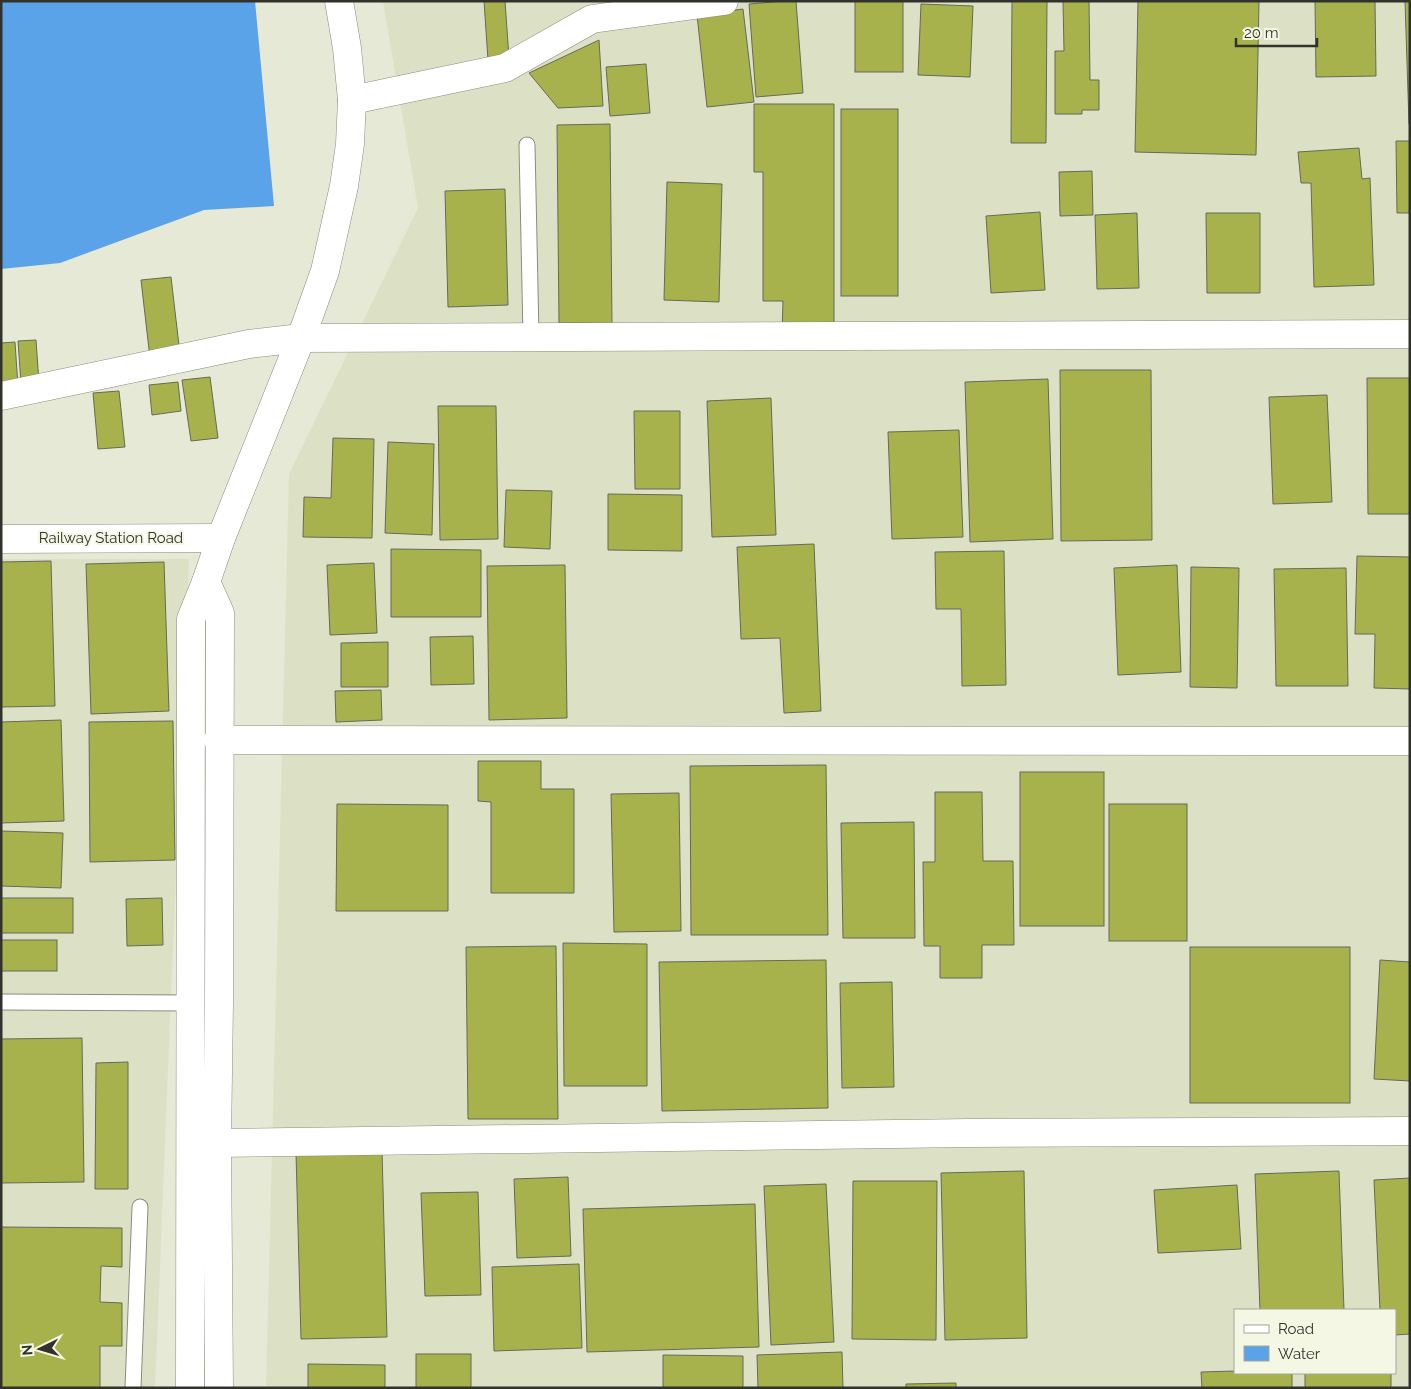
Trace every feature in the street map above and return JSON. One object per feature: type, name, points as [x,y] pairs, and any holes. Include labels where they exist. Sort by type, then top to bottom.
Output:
[{"type":"street","points":[[190,1388],[191,619],[221,538],[301,338],[325,271],[344,186],[350,144],[352,100],[347,48],[339,1]]},
{"type":"street","points":[[352,100],[505,68],[593,10],[724,1]]},
{"type":"street","points":[[1,396],[249,344],[301,338],[1410,334]]},
{"type":"street","name":"Railway Station Road","points":[[1,539],[221,538]]},
{"type":"street","points":[[206,582],[220,613],[217,1143],[219,1388]]},
{"type":"street","points":[[218,740],[1410,741]]},
{"type":"street","points":[[217,1143],[980,1133],[1410,1131]]},
{"type":"lane","points":[[527,145],[531,336]]},
{"type":"lane","points":[[1,1002],[190,1003]]},
{"type":"lane","points":[[133,1388],[140,1207]]},
{"type":"shaded area","points":[[383,1],[1410,1],[1410,1388],[266,1388],[289,474],[418,208]]},
{"type":"shaded area","points":[[1,559],[189,559],[155,1388],[1,1388]]},
{"type":"water","points":[[1,1],[255,1],[274,206],[204,210],[60,263],[1,269]]},
{"type":"building","points":[[484,1],[505,1],[509,58],[488,60]]},
{"type":"building","points":[[796,1],[803,93],[756,97],[749,4]]},
{"type":"building","points":[[855,1],[903,1],[903,72],[855,72]]},
{"type":"building","points":[[1012,1],[1047,1],[1046,143],[1011,143]]},
{"type":"building","points":[[1063,1],[1089,1],[1090,80],[1099,80],[1099,110],[1082,110],[1082,114],[1055,114],[1055,51],[1064,51]]},
{"type":"building","points":[[1138,1],[1259,1],[1256,155],[1135,152]]},
{"type":"building","points":[[1315,1],[1375,1],[1376,76],[1316,77]]},
{"type":"building","points":[[1405,1],[1410,1],[1410,124],[1409,124]]},
{"type":"building","points":[[921,4],[973,6],[970,77],[918,75]]},
{"type":"building","points":[[743,9],[754,102],[707,107],[697,15]]},
{"type":"building","points":[[599,40],[603,106],[558,108],[529,73]]},
{"type":"building","points":[[646,64],[650,113],[610,116],[606,67]]},
{"type":"building","points":[[754,104],[834,104],[834,334],[782,333],[783,301],[763,301],[763,172],[754,172]]},
{"type":"building","points":[[841,109],[898,109],[898,296],[841,296]]},
{"type":"building","points":[[610,124],[612,323],[559,323],[557,125]]},
{"type":"building","points":[[1396,141],[1410,141],[1410,213],[1397,213]]},
{"type":"building","points":[[1359,148],[1362,179],[1370,178],[1374,285],[1314,287],[1311,183],[1301,183],[1298,152]]},
{"type":"building","points":[[1092,171],[1093,215],[1060,216],[1059,172]]},
{"type":"building","points":[[667,182],[722,184],[719,302],[664,300]]},
{"type":"building","points":[[505,189],[508,305],[448,307],[445,191]]},
{"type":"building","points":[[1040,212],[1045,290],[991,293],[986,216]]},
{"type":"building","points":[[1137,213],[1139,288],[1097,289],[1095,215]]},
{"type":"building","points":[[1206,213],[1260,213],[1260,293],[1207,293]]},
{"type":"building","points":[[171,277],[180,354],[150,358],[141,280]]},
{"type":"building","points":[[36,340],[39,383],[21,384],[18,341]]},
{"type":"building","points":[[15,342],[18,387],[1,388],[1,343]]},
{"type":"building","points":[[1060,370],[1151,370],[1152,540],[1061,541]]},
{"type":"building","points":[[210,377],[218,438],[191,441],[182,380]]},
{"type":"building","points":[[1367,378],[1410,378],[1410,514],[1368,514]]},
{"type":"building","points":[[1048,379],[1053,539],[970,542],[965,382]]},
{"type":"building","points":[[178,382],[181,411],[152,415],[149,385]]},
{"type":"building","points":[[119,391],[125,447],[98,449],[93,393]]},
{"type":"building","points":[[1327,395],[1332,502],[1273,504],[1269,397]]},
{"type":"building","points":[[771,398],[776,535],[712,537],[707,401]]},
{"type":"building","points":[[438,406],[496,406],[498,539],[440,540]]},
{"type":"building","points":[[634,411],[680,411],[680,489],[635,489]]},
{"type":"building","points":[[959,430],[963,537],[892,539],[888,432]]},
{"type":"building","points":[[333,438],[374,439],[372,538],[303,537],[304,497],[331,498]]},
{"type":"building","points":[[388,442],[434,444],[432,535],[385,533]]},
{"type":"building","points":[[506,490],[552,491],[550,549],[504,547]]},
{"type":"building","points":[[608,494],[682,495],[682,551],[608,550]]},
{"type":"building","points":[[814,544],[821,711],[784,713],[780,638],[741,639],[737,547]]},
{"type":"building","points":[[391,549],[481,550],[481,617],[391,617]]},
{"type":"building","points":[[1004,551],[1006,685],[962,686],[961,609],[936,609],[935,552]]},
{"type":"building","points":[[1357,556],[1410,557],[1410,689],[1374,688],[1375,634],[1355,634]]},
{"type":"building","points":[[51,561],[55,706],[1,707],[1,562]]},
{"type":"building","points":[[164,562],[169,711],[91,714],[86,564]]},
{"type":"building","points":[[374,563],[377,633],[330,635],[327,565]]},
{"type":"building","points":[[565,565],[567,718],[489,720],[487,566]]},
{"type":"building","points":[[1177,565],[1181,672],[1118,675],[1114,568]]},
{"type":"building","points":[[1191,567],[1239,568],[1237,688],[1190,687]]},
{"type":"building","points":[[1346,568],[1348,686],[1276,686],[1274,569]]},
{"type":"building","points":[[473,636],[474,684],[431,685],[430,637]]},
{"type":"building","points":[[388,642],[388,687],[341,687],[341,643]]},
{"type":"building","points":[[381,690],[382,720],[336,722],[335,691]]},
{"type":"building","points":[[61,720],[64,821],[1,823],[1,722]]},
{"type":"building","points":[[173,721],[175,860],[90,862],[89,722]]},
{"type":"building","points":[[478,761],[541,761],[541,789],[574,789],[574,893],[491,893],[491,802],[478,801]]},
{"type":"building","points":[[826,765],[828,935],[691,935],[690,766]]},
{"type":"building","points":[[1020,772],[1104,772],[1104,926],[1020,926]]},
{"type":"building","points":[[935,792],[982,792],[983,861],[1013,861],[1014,945],[982,945],[982,978],[940,978],[940,946],[924,946],[923,862],[935,862]]},
{"type":"building","points":[[679,793],[681,931],[614,932],[611,794]]},
{"type":"building","points":[[337,804],[448,805],[448,911],[336,911]]},
{"type":"building","points":[[1109,804],[1187,804],[1187,941],[1109,941]]},
{"type":"building","points":[[914,822],[915,938],[843,938],[841,823]]},
{"type":"building","points":[[1,831],[63,833],[61,888],[1,886]]},
{"type":"building","points":[[1,898],[73,898],[73,933],[1,933]]},
{"type":"building","points":[[162,898],[163,945],[127,946],[126,899]]},
{"type":"building","points":[[1,940],[57,940],[57,971],[1,971]]},
{"type":"building","points":[[563,943],[647,944],[647,1086],[564,1086]]},
{"type":"building","points":[[556,946],[558,1119],[468,1119],[466,947]]},
{"type":"building","points":[[1190,947],[1350,947],[1350,1103],[1190,1103]]},
{"type":"building","points":[[826,960],[828,1108],[662,1111],[659,962]]},
{"type":"building","points":[[1380,960],[1410,962],[1410,1081],[1374,1079]]},
{"type":"building","points":[[892,982],[894,1087],[842,1088],[840,983]]},
{"type":"building","points":[[82,1038],[84,1182],[1,1183],[1,1039]]},
{"type":"building","points":[[128,1062],[128,1189],[95,1189],[96,1063]]},
{"type":"building","points":[[382,1151],[387,1337],[301,1339],[296,1153]]},
{"type":"building","points":[[1024,1171],[1027,1338],[945,1340],[941,1173]]},
{"type":"building","points":[[1339,1171],[1344,1309],[1260,1309],[1255,1174]]},
{"type":"building","points":[[568,1177],[571,1256],[517,1258],[514,1179]]},
{"type":"building","points":[[1410,1178],[1410,1334],[1396,1335],[1396,1309],[1380,1309],[1374,1180]]},
{"type":"building","points":[[853,1181],[937,1181],[936,1340],[852,1339]]},
{"type":"building","points":[[826,1184],[834,1342],[771,1345],[764,1186]]},
{"type":"building","points":[[1237,1185],[1241,1249],[1158,1253],[1154,1190]]},
{"type":"building","points":[[478,1192],[481,1295],[425,1296],[421,1193]]},
{"type":"building","points":[[755,1204],[759,1347],[587,1352],[583,1209]]},
{"type":"building","points":[[1,1227],[122,1228],[122,1267],[101,1266],[100,1302],[122,1303],[122,1346],[100,1346],[100,1388],[1,1388]]},
{"type":"building","points":[[579,1264],[582,1348],[494,1351],[492,1267]]},
{"type":"building","points":[[842,1352],[843,1388],[758,1388],[757,1355]]},
{"type":"building","points":[[416,1354],[471,1354],[471,1388],[416,1388]]},
{"type":"building","points":[[663,1355],[743,1356],[743,1388],[663,1388]]},
{"type":"building","points":[[308,1364],[385,1365],[385,1388],[308,1388]]},
{"type":"building","points":[[1234,1371],[1234,1374],[1292,1374],[1292,1388],[1202,1388],[1201,1372]]},
{"type":"building","points":[[1305,1374],[1391,1374],[1391,1388],[1305,1388]]},
{"type":"building","points":[[956,1383],[956,1388],[906,1388],[906,1384]]}]
